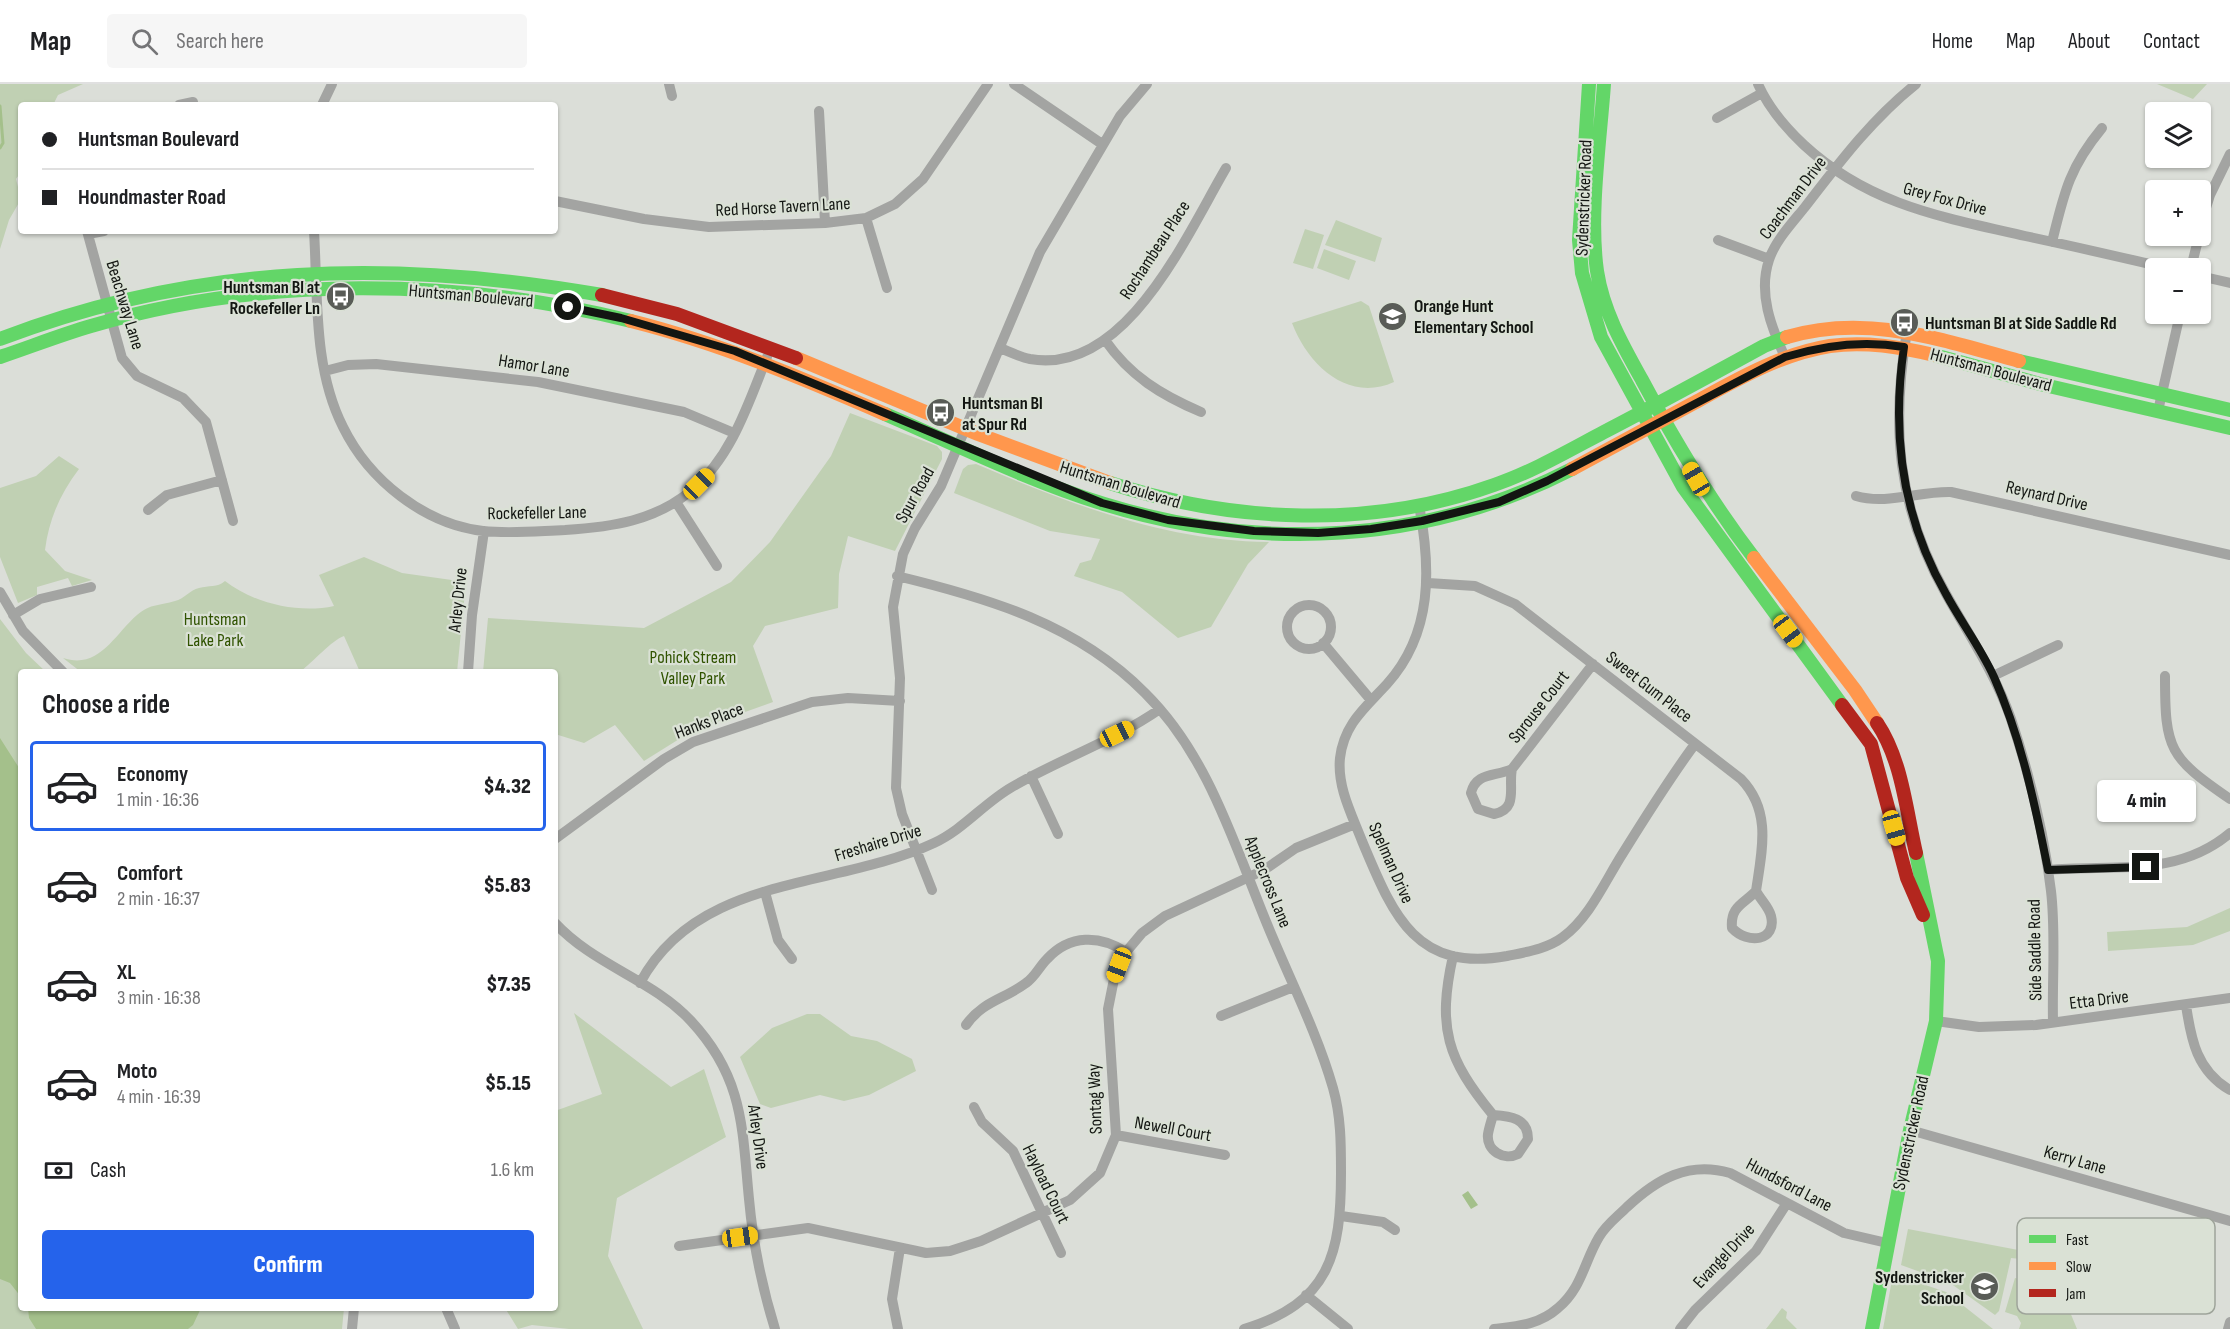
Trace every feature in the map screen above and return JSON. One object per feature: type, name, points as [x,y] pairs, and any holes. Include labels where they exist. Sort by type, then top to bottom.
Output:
[{"type":"street","points":[[323,102],[332,84]]},
{"type":"street","points":[[669,84],[672,96]]},
{"type":"street","name":"Red Horse Tavern Lane","points":[[558,202],[688,226],[742,228],[825,224],[866,218],[895,204],[923,179],[988,84]]},
{"type":"street","points":[[1014,84],[1102,144]]},
{"type":"street","name":"Spur Road","points":[[932,890],[902,814],[896,788],[900,668],[893,607],[897,576],[907,544],[941,486],[959,446],[1040,252],[1102,144],[1120,116],[1147,84]]},
{"type":"street","name":"Sydenstricker Road","points":[[1589,84],[1579,240],[1582,273],[1600,337],[1648,427],[1710,527],[1871,744],[1906,878],[1933,937]]},
{"type":"street","name":"Sydenstricker Road","points":[[1604,84],[1596,211],[1596,270],[1604,301],[1617,334],[1662,420],[1719,513],[1855,690],[1887,738],[1902,793],[1933,937],[1938,961],[1936,1021],[1910,1130],[1872,1329]]},
{"type":"street","name":"Coachman Drive","points":[[1785,357],[1770,322],[1766,295],[1769,259],[1789,228],[1834,169],[1874,122],[1916,84]]},
{"type":"street","points":[[1717,118],[1760,89]]},
{"type":"street","name":"Grey Fox Drive","points":[[1760,89],[1797,138],[1834,169],[1869,192],[1906,207],[2145,263]]},
{"type":"street","points":[[819,111],[825,224]]},
{"type":"street","points":[[2052,242],[2071,173],[2079,157],[2102,128]]},
{"type":"street","points":[[2211,193],[2230,154]]},
{"type":"street","name":"Rochambeau Place","points":[[1000,348],[1031,360],[1052,360],[1073,357],[1105,339],[1129,318],[1155,287],[1226,168]]},
{"type":"street","points":[[866,218],[887,288]]},
{"type":"street","name":"Beachway Lane","points":[[88,234],[118,349],[128,368],[145,383],[183,398],[199,411],[210,434],[233,521]]},
{"type":"street","name":"Rockefeller Lane","points":[[314,234],[325,371],[329,393],[343,427],[358,453],[379,477],[402,497],[427,513],[484,531],[527,532],[615,526],[651,515],[676,502],[699,484],[715,467],[734,433],[771,348]]},
{"type":"street","points":[[1718,240],[1769,259]]},
{"type":"street","name":"Huntsman Boulevard","points":[[0,339],[106,304],[185,287],[317,274],[433,273],[553,286],[690,319],[771,348],[1096,481],[1141,495],[1197,508],[1255,515],[1318,516],[1419,505],[1475,492],[1510,479],[1777,341],[1819,329],[1885,327],[1907,331],[2012,360],[2230,410]]},
{"type":"street","points":[[2211,279],[2230,283]]},
{"type":"street","name":"Huntsman Boulevard","points":[[0,357],[110,320],[188,304],[317,291],[432,290],[550,303],[686,335],[765,363],[959,446],[1102,503],[1168,520],[1228,529],[1299,533],[1353,531],[1422,521],[1479,508],[1517,495],[1785,357],[1804,351],[1850,344],[1904,347],[2008,376],[2230,428]]},
{"type":"street","points":[[2158,411],[2178,324]]},
{"type":"street","name":"Side Saddle Road","points":[[1907,331],[1897,420],[1902,476],[1915,525],[1931,566],[1993,676],[2023,758],[2048,870],[2052,903],[2053,1022]]},
{"type":"street","points":[[1105,339],[1116,356],[1141,380],[1166,396],[1201,412]]},
{"type":"street","name":"Hamor Lane","points":[[325,371],[348,365],[376,364],[538,382],[684,412],[734,433]]},
{"type":"street","points":[[148,510],[167,495],[222,480]]},
{"type":"street","name":"Reynard Drive","points":[[1856,496],[1872,501],[1935,492],[1966,495],[2230,555]]},
{"type":"street","points":[[676,502],[717,566]]},
{"type":"street","name":"Spelman Drive","points":[[1419,505],[1428,583],[1425,606],[1413,645],[1394,675],[1370,699],[1347,732],[1340,761],[1342,786],[1385,897],[1398,919],[1425,943],[1453,956],[1483,959],[1519,954],[1546,946],[1571,931],[1589,907],[1659,794],[1695,744]]},
{"type":"street","name":"Arley Drive","points":[[468,669],[472,615],[484,531]]},
{"type":"street","name":"Applecross Lane","points":[[897,576],[975,595],[1046,623],[1082,643],[1119,668],[1160,709],[1180,734],[1201,768],[1325,1066],[1338,1106],[1341,1140],[1341,1216],[1332,1257],[1320,1279],[1306,1295],[1277,1316],[1244,1329]]},
{"type":"street","name":"Sweet Gum Place","points":[[1428,583],[1475,586],[1504,597],[1741,779],[1751,791],[1759,807],[1764,838],[1756,891]]},
{"type":"street","points":[[13,615],[40,599],[91,587]]},
{"type":"street","points":[[0,592],[34,644],[60,669]]},
{"type":"street","points":[[1312,605],[1327,615],[1330,633],[1323,643],[1306,648],[1290,639],[1288,621],[1294,610],[1312,605]]},
{"type":"street","points":[[1323,643],[1370,699]]},
{"type":"street","points":[[1993,676],[2058,645]]},
{"type":"street","name":"Sprouse Court","points":[[1512,770],[1593,664]]},
{"type":"street","points":[[2165,676],[2166,728],[2172,748],[2192,772],[2230,799]]},
{"type":"street","name":"Hanks Place","points":[[558,837],[664,759],[707,736],[812,702],[849,698],[900,700]]},
{"type":"street","name":"Freshaire Drive","points":[[640,983],[657,956],[692,924],[735,900],[916,851],[951,834],[1003,792],[1139,724],[1160,709]]},
{"type":"street","points":[[1512,770],[1509,781],[1512,797],[1506,809],[1494,814],[1478,809],[1471,793],[1475,783],[1486,775],[1512,770]]},
{"type":"street","points":[[1031,776],[1058,834]]},
{"type":"street","name":"Sontag Way","points":[[679,1246],[808,1228],[836,1232],[926,1253],[957,1250],[1070,1200],[1092,1183],[1105,1164],[1116,1135],[1108,1009],[1114,979],[1126,952],[1142,933],[1165,916],[1248,878],[1296,848],[1355,824]]},
{"type":"street","points":[[2048,870],[2172,864],[2207,850],[2230,833]]},
{"type":"street","points":[[1756,891],[1771,916],[1770,925],[1765,934],[1756,939],[1747,939],[1732,928],[1731,918],[1734,909],[1756,891]]},
{"type":"street","points":[[765,892],[778,940],[792,959]]},
{"type":"street","name":"Arley Drive","points":[[558,926],[591,955],[660,993],[691,1021],[711,1047],[728,1075],[744,1131],[753,1235],[775,1329]]},
{"type":"street","points":[[966,1025],[979,1008],[1025,984],[1050,956],[1068,944],[1084,939],[1104,940],[1126,952]]},
{"type":"street","points":[[1453,956],[1445,999],[1450,1044],[1464,1077],[1492,1115],[1518,1119],[1525,1125],[1528,1139],[1518,1154],[1507,1157],[1499,1155],[1490,1144],[1488,1136],[1492,1115]]},
{"type":"street","points":[[1221,1016],[1293,987]]},
{"type":"street","name":"Etta Drive","points":[[1936,1021],[2000,1027],[2230,998]]},
{"type":"street","points":[[2186,1005],[2191,1038],[2199,1059],[2214,1078],[2230,1090]]},
{"type":"street","name":"Hayload Court","points":[[974,1107],[982,1122],[1013,1151],[1061,1253]]},
{"type":"street","name":"Kerry Lane","points":[[1910,1130],[2230,1221]]},
{"type":"street","name":"Newell Court","points":[[1116,1135],[1225,1155]]},
{"type":"street","name":"Hundsford Lane","points":[[1494,1329],[1529,1324],[1557,1309],[1579,1285],[1594,1245],[1605,1227],[1645,1191],[1669,1176],[1694,1169],[1721,1170],[1740,1177],[1844,1233],[1887,1243]]},
{"type":"street","name":"Evangel Drive","points":[[1680,1329],[1695,1310],[1756,1251],[1787,1203]]},
{"type":"street","points":[[1341,1216],[1383,1222],[1395,1230]]},
{"type":"street","points":[[898,1329],[892,1299],[900,1248]]},
{"type":"street","points":[[1306,1295],[1348,1329]]},
{"type":"street","points":[[352,1329],[354,1311]]},
{"type":"street","points":[[447,1311],[455,1329]]},
{"type":"street","points":[[2228,1329],[2230,1322]]},
{"type":"green space","points":[[0,84],[83,84],[58,95],[54,102],[18,102],[18,176],[16,179],[18,204],[9,220],[0,249]]},
{"type":"green space","points":[[2157,84],[2207,84],[2193,99]]},
{"type":"green space","points":[[1336,220],[1382,238],[1375,262],[1325,245]]},
{"type":"green space","points":[[1305,229],[1324,235],[1313,269],[1293,263]]},
{"type":"green space","points":[[1324,249],[1356,261],[1349,280],[1317,268]]},
{"type":"green space","points":[[1361,301],[1369,306],[1394,382],[1377,387],[1361,388],[1346,384],[1332,376],[1308,353],[1292,323]]},
{"type":"green space","name":"Pohick Stream Valley Park","points":[[850,413],[937,446],[942,452],[942,459],[895,551],[848,536],[839,574],[838,608],[765,626],[753,646],[773,702],[692,731],[644,761],[615,725],[584,743],[558,735],[558,669],[483,669],[488,618],[644,628],[731,582],[770,542],[831,456]]},
{"type":"green space","points":[[59,456],[79,469],[56,507],[45,550],[65,571],[92,580],[72,586],[68,578],[37,587],[37,595],[18,603],[0,557],[0,488],[36,476]]},
{"type":"green space","points":[[976,464],[1047,493],[1119,518],[1193,535],[1269,542],[1248,564],[1211,627],[1178,638],[1122,592],[1074,576],[1080,563],[1091,560],[1100,539],[1050,531],[954,493],[963,469],[968,465]]},
{"type":"green space","name":"Huntsman Lake Park","points":[[364,557],[402,573],[466,582],[457,669],[359,669],[344,636],[328,646],[303,669],[77,669],[63,658],[87,659],[96,655],[147,608],[170,603],[196,589],[216,586],[225,581],[236,589],[276,605],[306,609],[334,606],[319,575]]},
{"type":"green space","points":[[0,619],[26,653],[43,669],[18,669],[18,1311],[344,1311],[342,1329],[0,1329]]},
{"type":"green space","points":[[2230,908],[2230,931],[2193,945],[2108,951],[2107,932],[2187,927]]},
{"type":"green space","points":[[574,1013],[671,1087],[704,1069],[726,1137],[617,1198],[608,1256],[643,1329],[569,1329],[532,1325],[518,1329],[507,1311],[558,1311],[558,1110],[602,1094]]},
{"type":"green space","points":[[807,1014],[820,1014],[851,1036],[877,1041],[912,1059],[916,1071],[869,1095],[844,1101],[820,1095],[771,1108],[760,1104],[740,1057],[772,1028]]},
{"type":"green space","points":[[1908,1229],[2017,1250],[2017,1259],[2011,1258],[1999,1311],[1995,1315],[1950,1283],[1951,1277],[1947,1276],[1945,1281],[1901,1265]]},
{"type":"green space","points":[[1893,1274],[1946,1292],[1993,1329],[1883,1329]]},
{"type":"green space","points":[[2015,1278],[2017,1279],[2017,1314],[2071,1314],[2077,1329],[2019,1329],[2021,1323],[2017,1316],[2005,1312]]},
{"type":"green space","points":[[1782,1308],[1787,1312],[1786,1318],[1797,1329],[1766,1329]]},
{"type":"shaded area","points":[[0,738],[18,766],[18,1293],[10,1283],[0,1279]]},
{"type":"shaded area","points":[[1468,1191],[1478,1205],[1471,1209],[1462,1195]]},
{"type":"shaded area","points":[[28,1311],[200,1311],[193,1325],[188,1329],[36,1329],[29,1318]]},
{"type":"waterway","points":[[0,106],[3,143],[0,148]]},
{"type":"traffic: fast","points":[[1589,84],[1579,240],[1582,273],[1601,337],[1683,487],[1842,705]]},
{"type":"traffic: fast","points":[[1604,84],[1594,226],[1597,271],[1604,300],[1621,341],[1667,426],[1708,493],[1754,558]]},
{"type":"traffic: fast","points":[[0,339],[74,314],[148,295],[223,282],[298,275],[373,273],[448,276],[525,283],[602,295]]},
{"type":"traffic: fast","points":[[0,357],[91,326],[157,309],[224,298],[292,291],[360,288],[429,290],[497,296],[631,321]]},
{"type":"traffic: fast","points":[[1110,483],[1205,506],[1253,513],[1302,516],[1399,509],[1447,499],[1494,485],[1536,468],[1764,346],[1787,337]]},
{"type":"traffic: fast","points":[[1934,355],[2040,384],[2230,428]]},
{"type":"traffic: fast","points":[[2019,361],[2230,410]]},
{"type":"traffic: fast","points":[[885,414],[1021,474],[1104,504],[1163,519],[1222,529],[1282,534],[1342,533],[1401,526],[1459,513],[1516,494],[1572,469]]},
{"type":"traffic: fast","points":[[1872,1329],[1910,1130],[1936,1021],[1938,961],[1916,853]]},
{"type":"traffic: slow","points":[[631,321],[728,351],[885,414]]},
{"type":"traffic: slow","points":[[1787,337],[1817,330],[1875,329],[1933,338],[2019,361]]},
{"type":"traffic: slow","points":[[1572,469],[1742,377],[1794,355],[1830,346],[1856,344],[1895,347],[1934,355]]},
{"type":"traffic: slow","points":[[796,358],[978,434],[1110,483]]},
{"type":"traffic: slow","points":[[1754,558],[1855,690],[1877,723]]},
{"type":"traffic: jam","points":[[602,295],[677,314],[796,358]]},
{"type":"traffic: jam","points":[[1842,705],[1871,744],[1907,878],[1923,915]]},
{"type":"traffic: jam","points":[[1877,723],[1898,769],[1916,853]]},
{"type":"place","name":"Huntsman Bl at Rockefeller Ln","points":[[341,297]]},
{"type":"place","name":"Orange Hunt Elementary School","points":[[1393,316]]},
{"type":"place","name":"Huntsman Bl at Side Saddle Rd","points":[[1904,323]]},
{"type":"place","name":"Huntsman Bl at Spur Rd","points":[[941,413]]},
{"type":"place","name":"Sydenstricker School","points":[[1985,1287]]},
{"type":"route","points":[[568,307],[686,335],[735,351],[1055,486],[1102,503],[1168,520],[1228,529],[1290,533],[1371,529],[1444,517],[1499,502],[1547,481],[1785,357],[1827,346],[1850,344],[1885,344],[1904,347],[1898,394],[1898,444],[1902,476],[1915,525],[1931,566],[1946,595],[1977,644],[2010,717],[2023,758],[2048,870],[2146,867]]}]
